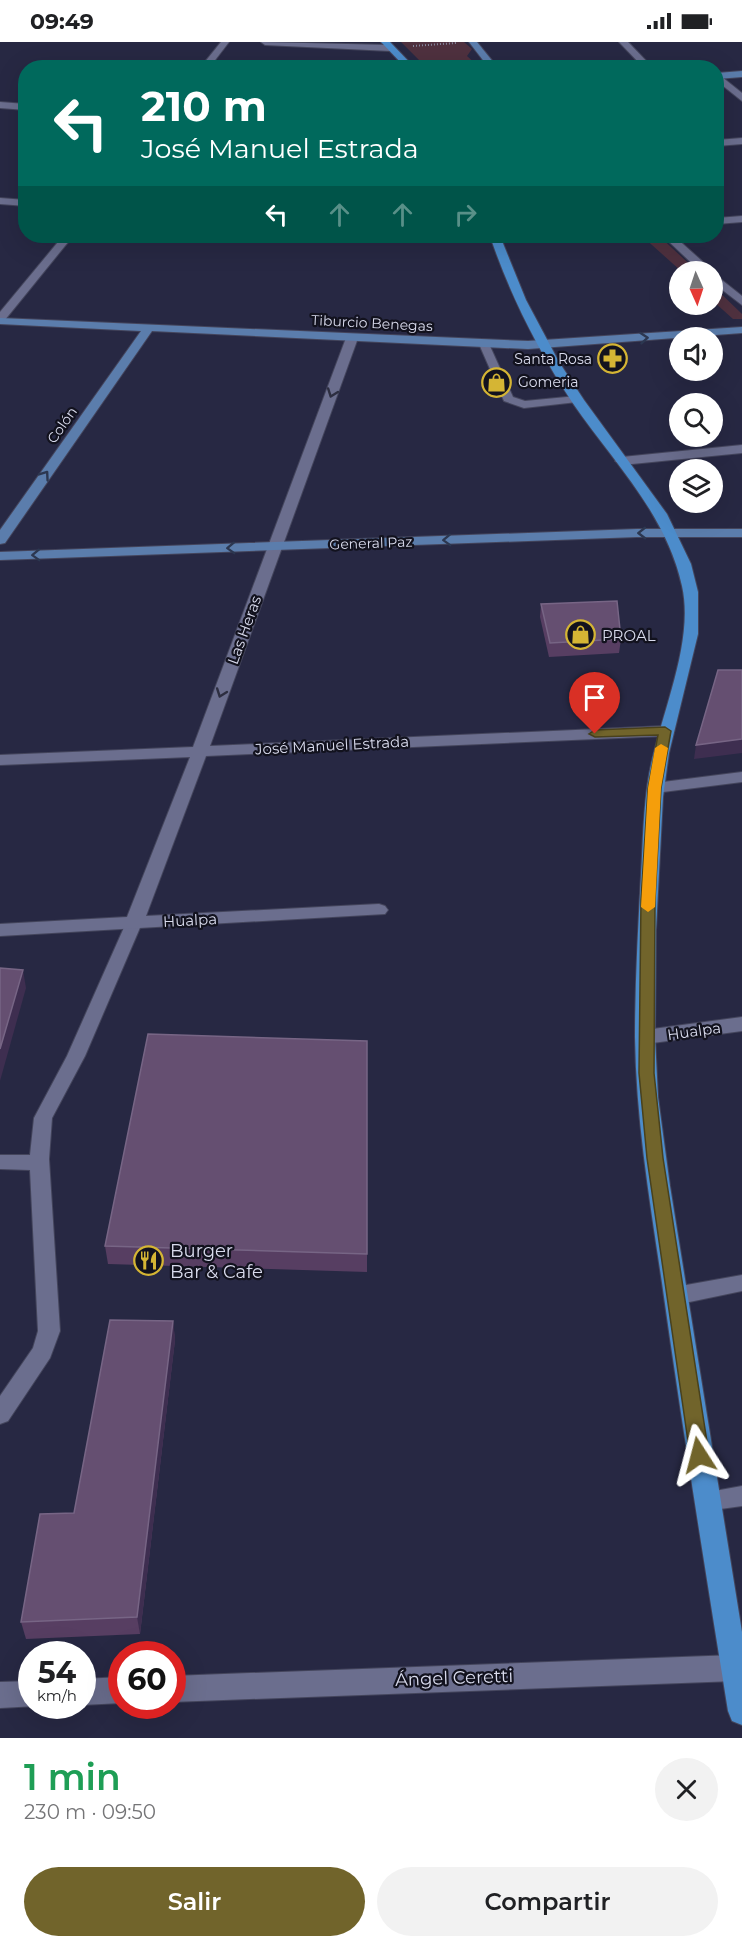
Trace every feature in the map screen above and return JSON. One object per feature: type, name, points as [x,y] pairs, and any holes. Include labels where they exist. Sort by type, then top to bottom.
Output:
[{"type":"main road","points":[[388,45],[403,60]]},
{"type":"main road","points":[[498,243],[517,291],[544,345],[577,399],[657,507],[680,550],[688,579],[692,616],[681,672],[665,731],[655,788],[648,900],[645,1037],[654,1147],[675,1296],[706,1501],[742,1711]]},
{"type":"street","points":[[210,60],[225,42]]},
{"type":"street","points":[[266,42],[388,45]]},
{"type":"street","points":[[473,42],[488,60]]},
{"type":"street","points":[[623,42],[641,60]]},
{"type":"street","points":[[724,75],[742,74]]},
{"type":"street","points":[[724,82],[742,98]]},
{"type":"street","points":[[0,105],[18,106]]},
{"type":"street","points":[[724,142],[742,141]]},
{"type":"street","points":[[0,201],[18,202]]},
{"type":"street","points":[[724,221],[742,219]]},
{"type":"street","points":[[0,320],[62,243]]},
{"type":"street","points":[[676,243],[696,261]]},
{"type":"street","points":[[723,286],[742,302]]},
{"type":"street","name":"Tiburcio Benegas","points":[[0,320],[352,338],[544,345],[742,330]]},
{"type":"street","name":"Colón","points":[[0,540],[149,328]]},
{"type":"street","name":"Las Heras","points":[[134,923],[200,751],[274,546],[284,527],[352,338]]},
{"type":"street","points":[[622,461],[742,449]]},
{"type":"street","name":"General Paz","points":[[0,556],[672,532],[742,533]]},
{"type":"street","name":"José Manuel Estrada","points":[[0,760],[665,731]]},
{"type":"street","points":[[655,788],[742,777]]},
{"type":"street","name":"Hualpa","points":[[0,930],[379,910]]},
{"type":"street","name":"Hualpa","points":[[645,1037],[742,1024]]},
{"type":"street","name":"Ángel Ceretti","points":[[186,1688],[735,1668]]},
{"type":"street","points":[[0,1695],[18,1694]]},
{"type":"lane","points":[[484,344],[508,399],[524,405],[577,399]]},
{"type":"lane","points":[[0,1414],[42,1352],[49,1331],[39,1163],[43,1118],[76,1056],[134,923]]},
{"type":"lane","points":[[0,1162],[39,1163]]},
{"type":"lane","points":[[675,1296],[742,1283]]},
{"type":"lane","points":[[706,1501],[742,1496]]},
{"type":"path","points":[[388,45],[459,43]]},
{"type":"shaded area","points":[[401,42],[464,42],[472,49],[467,56],[471,60],[419,60]]},
{"type":"shaded area","points":[[650,243],[667,243],[686,261],[670,261]]},
{"type":"shaded area","points":[[723,296],[742,314],[742,319],[733,319],[723,310]]},
{"type":"building","name":"PROAL","points":[[617,601],[621,639],[550,643],[541,604]]},
{"type":"building","points":[[718,670],[742,670],[742,739],[696,745]]},
{"type":"building","points":[[0,968],[23,970],[0,1049]]},
{"type":"building","points":[[148,1034],[367,1041],[367,1254],[105,1246]]},
{"type":"building","points":[[110,1320],[173,1321],[137,1617],[21,1622],[40,1514],[74,1513]]},
{"type":"slow traffic","points":[[648,907],[655,788],[661,748]]},
{"type":"place","name":"Santa Rosa","points":[[613,359]]},
{"type":"place","name":"Gomeria","points":[[497,382]]},
{"type":"place","name":"PROAL","points":[[581,635]]},
{"type":"place","name":"Burger Bar & Cafe","points":[[149,1261]]},
{"type":"route","points":[[595,734],[665,731],[655,788],[648,900],[646,1073],[655,1158],[699,1455]]}]
